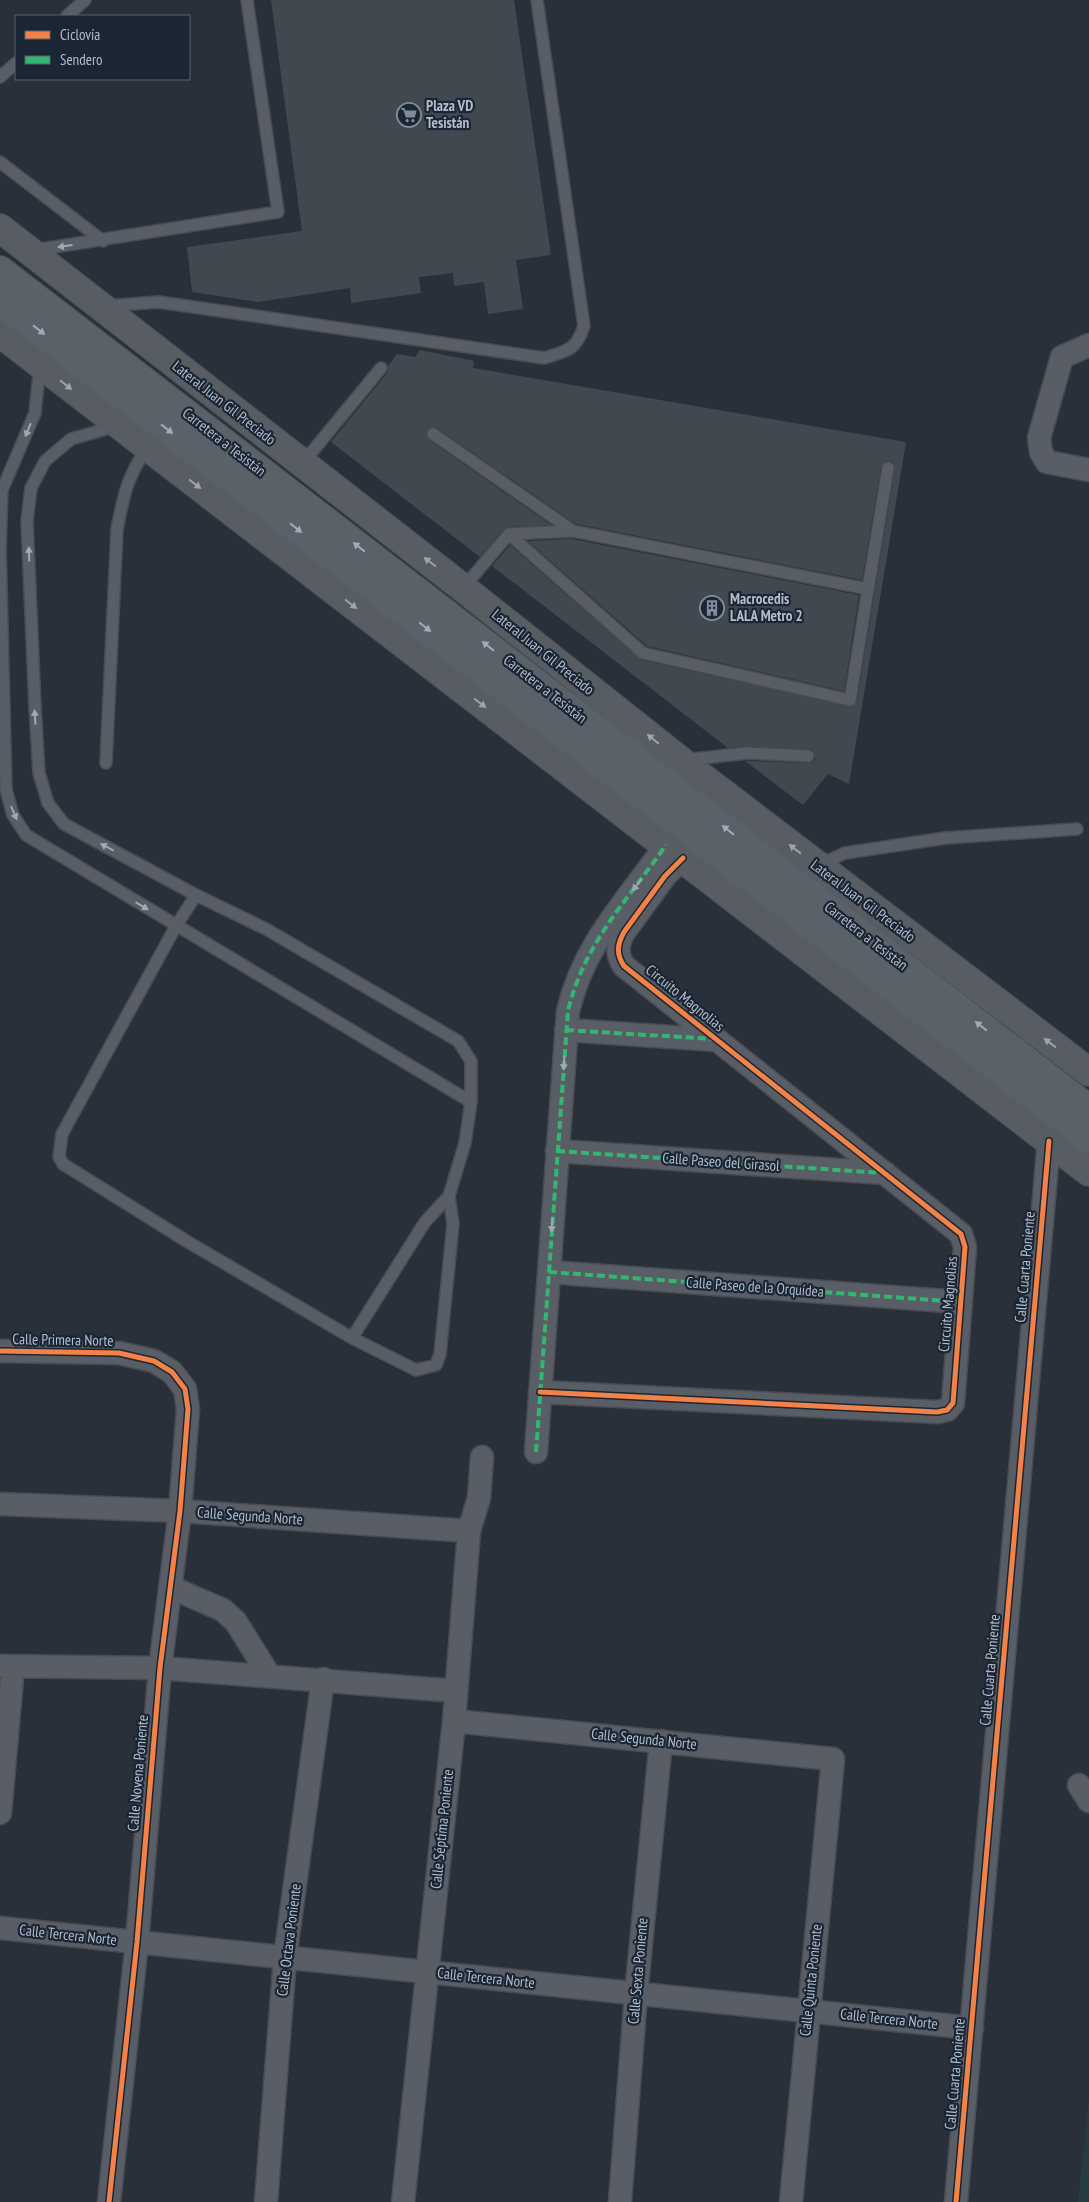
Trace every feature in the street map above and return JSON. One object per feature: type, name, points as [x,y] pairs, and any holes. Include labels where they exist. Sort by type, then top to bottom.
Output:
[{"type":"main road","name":"Lateral Juan Gil Preciado","points":[[0,228],[464,588],[681,761],[1089,1072]]},
{"type":"main road","name":"Carretera a Tesistán","points":[[0,270],[894,974],[1089,1139]]},
{"type":"main road","name":"Carretera a Tesistán","points":[[1,302],[855,943]]},
{"type":"main road","points":[[18,351],[118,425],[1089,1172]]},
{"type":"main road","points":[[816,962],[855,943],[864,902]]},
{"type":"main road","points":[[882,1014],[894,974],[931,953]]},
{"type":"main road","name":"Carretera a Tesistán","points":[[894,974],[1089,1109]]},
{"type":"street","points":[[1089,345],[1062,357],[1039,438],[1041,452],[1047,462],[1089,470]]},
{"type":"street","points":[[536,1452],[566,1030],[573,990],[599,935],[674,852]]},
{"type":"street","name":"Circuito Magnolias","points":[[540,1392],[938,1412],[947,1410],[953,1403],[965,1247],[961,1234],[624,966],[618,950],[624,932],[665,876],[674,852]]},
{"type":"street","points":[[566,1030],[717,1040]]},
{"type":"street","name":"Calle Cuarta Poniente","points":[[956,2202],[1049,1141]]},
{"type":"street","name":"Calle Paseo del Girasol","points":[[557,1151],[886,1173]]},
{"type":"street","name":"Calle Paseo de la Orquídea","points":[[549,1272],[960,1302]]},
{"type":"street","name":"Calle Primera Norte","points":[[0,1351],[119,1353],[154,1360]]},
{"type":"street","name":"Calle Novena Poniente","points":[[108,2202],[136,1942],[160,1668],[180,1512],[188,1408],[185,1389],[172,1372],[154,1360]]},
{"type":"street","name":"Calle Séptima Poniente","points":[[403,2202],[454,1720],[470,1531],[479,1498],[482,1457]]},
{"type":"street","name":"Calle Segunda Norte","points":[[0,1504],[180,1512],[470,1531]]},
{"type":"street","points":[[170,1587],[223,1610],[236,1622],[269,1675]]},
{"type":"street","points":[[0,1813],[7,1666],[160,1668],[323,1679],[456,1691]]},
{"type":"street","name":"Calle Octava Poniente","points":[[266,2202],[285,1958],[323,1679]]},
{"type":"street","name":"Calle Segunda Norte","points":[[454,1720],[833,1759]]},
{"type":"street","name":"Calle Sexta Poniente","points":[[620,2202],[636,1994],[661,1741]]},
{"type":"street","name":"Calle Quinta Poniente","points":[[791,2202],[833,1759]]},
{"type":"street","name":"Calle Tercera Norte","points":[[0,1928],[972,2028]]},
{"type":"lane","points":[[68,15],[85,0]]},
{"type":"lane","points":[[28,251],[103,241],[278,212],[247,0]]},
{"type":"lane","points":[[102,307],[159,302],[544,358],[564,352],[578,342],[584,326],[537,0]]},
{"type":"lane","points":[[0,77],[15,64]]},
{"type":"lane","points":[[0,162],[103,241]]},
{"type":"lane","points":[[18,351],[35,413],[2,490],[0,548],[6,790],[13,815],[26,835],[471,1102]]},
{"type":"lane","points":[[302,464],[381,368]]},
{"type":"lane","points":[[118,425],[71,439],[44,461],[31,488],[28,521],[39,773],[48,803],[64,824],[196,895],[266,929],[458,1041],[471,1061],[471,1102],[465,1144],[448,1196],[425,1222],[352,1338]]},
{"type":"lane","points":[[433,434],[573,531]]},
{"type":"lane","points":[[106,762],[117,529],[124,492],[132,470],[147,448]]},
{"type":"lane","points":[[509,534],[643,653],[850,700],[888,468]]},
{"type":"lane","points":[[464,588],[509,534],[573,531],[868,589]]},
{"type":"lane","points":[[681,761],[747,753],[808,756]]},
{"type":"lane","points":[[818,866],[845,853],[936,839],[1077,829]]},
{"type":"lane","points":[[196,895],[176,926],[62,1134],[58,1156],[63,1164],[180,1237],[352,1338],[416,1370],[436,1365],[440,1354],[453,1224],[448,1196]]},
{"type":"green space","points":[[1089,2097],[1089,2202],[1078,2202]]},
{"type":"building","name":"Plaza VD Tesistán","points":[[271,0],[514,0],[551,255],[516,260],[523,309],[488,314],[484,282],[454,286],[453,273],[419,277],[421,293],[351,303],[350,288],[258,302],[192,292],[187,247],[302,231]]},
{"type":"building","name":"Macrocedis LALA Metro 2","points":[[420,350],[474,361],[473,368],[906,442],[849,784],[828,774],[803,805],[745,761],[808,763],[815,760],[812,750],[747,746],[728,748],[492,566],[510,545],[641,660],[852,707],[857,701],[895,469],[893,463],[886,461],[881,467],[862,580],[576,524],[437,428],[430,427],[426,433],[429,440],[551,525],[506,527],[480,557],[331,442],[387,373],[388,366],[397,354],[415,357]]},
{"type":"building","points":[[572,539],[859,595],[844,691],[647,646],[528,541]]},
{"type":"marked path","points":[[536,1452],[568,1011],[575,987],[596,943],[622,904],[666,845]]},
{"type":"marked path","points":[[566,1030],[713,1039]]},
{"type":"marked path","points":[[557,1151],[882,1173]]},
{"type":"marked path","points":[[549,1272],[960,1302]]},
{"type":"cycle path","points":[[540,1392],[937,1412],[947,1410],[953,1403],[965,1247],[961,1234],[621,962],[618,949],[624,932],[665,876],[683,858]]},
{"type":"cycle path","points":[[956,2202],[1049,1141]]},
{"type":"cycle path","points":[[0,1351],[119,1353],[154,1361],[172,1372],[185,1389],[188,1409],[180,1511],[160,1668],[137,1942],[109,2202]]},
{"type":"place","name":"Plaza VD Tesistán","points":[[409,115]]},
{"type":"place","name":"Macrocedis LALA Metro 2","points":[[712,608]]}]
